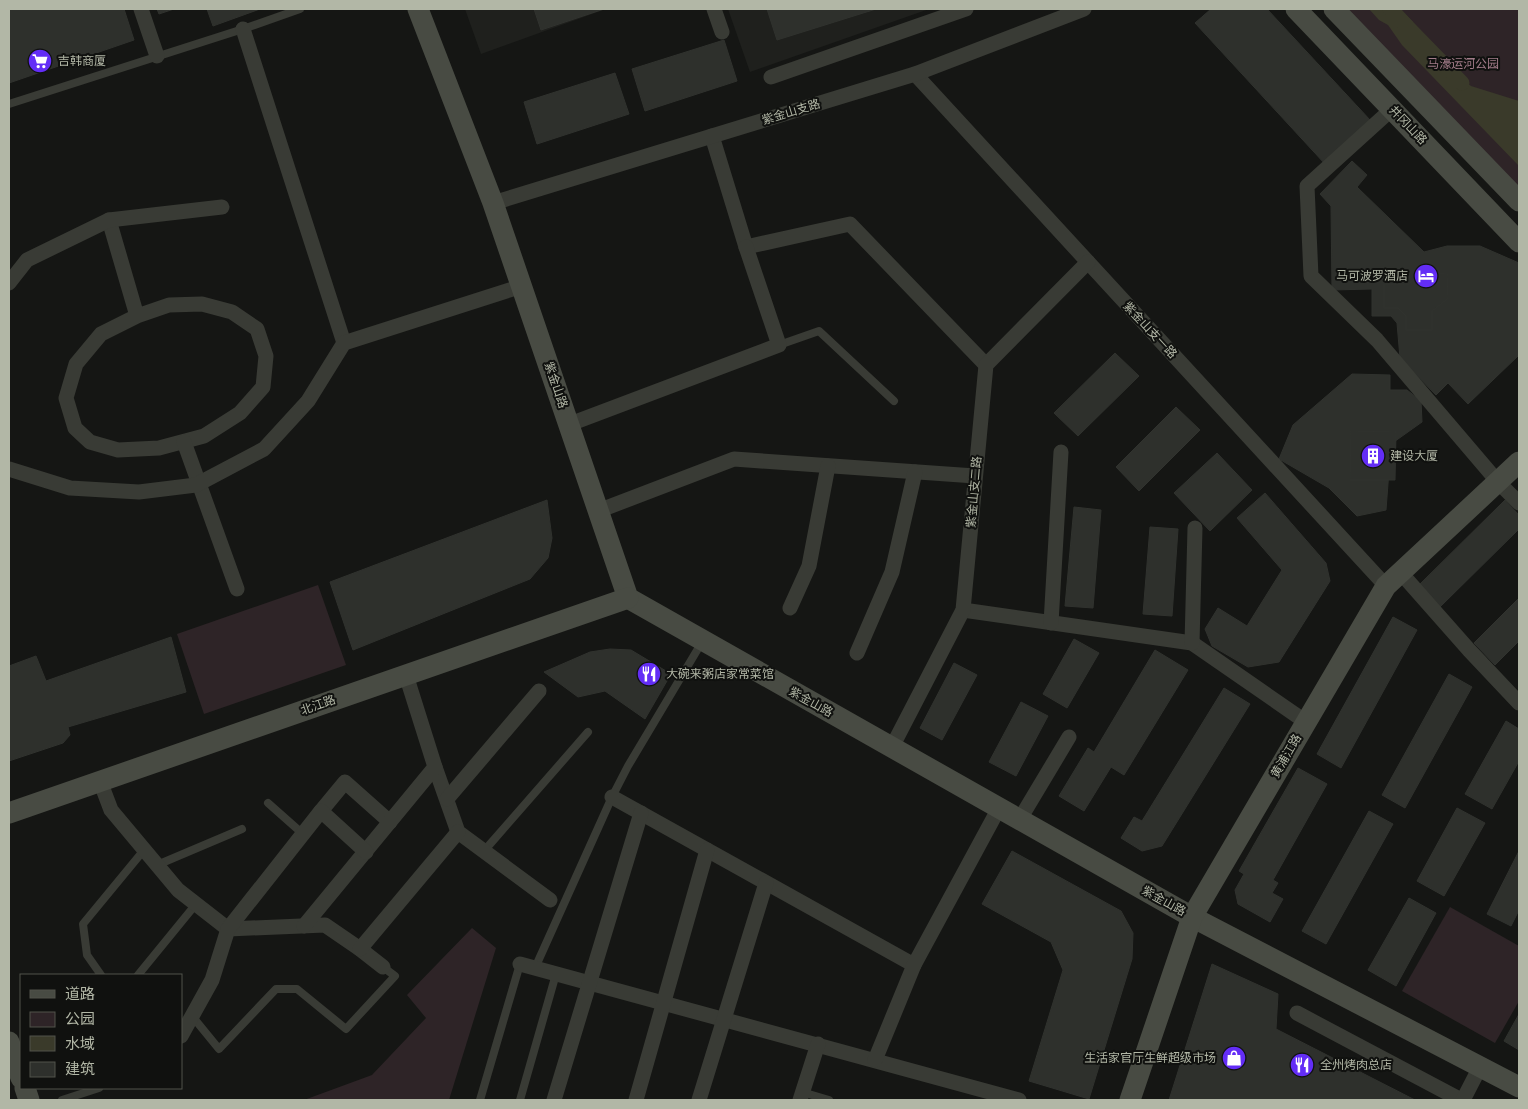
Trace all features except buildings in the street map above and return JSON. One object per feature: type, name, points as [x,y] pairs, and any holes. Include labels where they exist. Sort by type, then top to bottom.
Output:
[{"type":"street","points":[[141,9],[157,56]]},
{"type":"street","name":"紫金山路","points":[[418,9],[493,203],[628,598],[1192,916],[1519,1087]]},
{"type":"street","points":[[714,9],[722,32]]},
{"type":"street","points":[[770,77],[966,9]]},
{"type":"street","name":"紫金山支路","points":[[493,203],[915,74],[1084,9]]},
{"type":"street","name":"井冈山路","points":[[1296,9],[1519,242]]},
{"type":"street","points":[[1334,9],[1519,201]]},
{"type":"street","points":[[243,29],[344,343]]},
{"type":"street","name":"紫金山支一路","points":[[915,74],[1088,262],[1394,579],[1469,650],[1519,703]]},
{"type":"street","points":[[1392,109],[1307,186],[1311,276],[1377,340],[1498,482],[1519,503]]},
{"type":"street","points":[[570,424],[779,345],[712,136]]},
{"type":"street","points":[[9,283],[27,260],[109,220],[222,207]]},
{"type":"street","points":[[109,220],[137,316]]},
{"type":"street","points":[[746,246],[850,224],[986,364],[1088,262]]},
{"type":"street","points":[[9,469],[70,488],[139,492],[196,485],[264,449],[308,401],[344,343],[522,286]]},
{"type":"street","points":[[202,304],[232,312],[257,329],[266,356],[263,388],[240,413],[204,436],[159,448],[118,450],[90,442],[75,428],[66,398],[76,364],[100,334],[137,316],[169,305],[202,304]]},
{"type":"street","name":"紫金山支二路","points":[[892,747],[963,610],[986,364]]},
{"type":"street","points":[[184,442],[237,589]]},
{"type":"street","points":[[1051,623],[1061,452]]},
{"type":"street","points":[[598,511],[734,459],[975,476]]},
{"type":"street","name":"黄浦江路","points":[[1130,1100],[1192,916],[1306,722],[1394,579],[1519,462]]},
{"type":"street","points":[[790,608],[809,566],[828,466]]},
{"type":"street","points":[[857,653],[892,572],[915,472]]},
{"type":"street","points":[[1192,643],[1195,528]]},
{"type":"street","name":"北江路","points":[[9,813],[628,598]]},
{"type":"street","points":[[963,610],[1192,643],[1306,722]]},
{"type":"street","points":[[406,675],[458,832],[550,900]]},
{"type":"street","points":[[446,799],[539,691]]},
{"type":"street","points":[[1020,819],[1069,737]]},
{"type":"street","points":[[304,926],[435,767]]},
{"type":"street","points":[[100,781],[111,810],[178,890],[228,929],[325,926],[383,967]]},
{"type":"street","points":[[182,1033],[186,1021],[212,980],[228,929],[345,782],[390,822]]},
{"type":"street","points":[[612,797],[914,965]]},
{"type":"street","points":[[874,1060],[914,965],[999,808]]},
{"type":"street","points":[[321,811],[366,852]]},
{"type":"street","points":[[554,1100],[641,813]]},
{"type":"street","points":[[360,949],[458,832]]},
{"type":"street","points":[[636,1100],[707,850]]},
{"type":"street","points":[[699,1100],[766,883]]},
{"type":"street","points":[[520,964],[874,1060],[970,1094],[1019,1100]]},
{"type":"street","points":[[1297,1013],[1462,1100],[1480,1066]]},
{"type":"street","points":[[9,1042],[20,1075]]},
{"type":"street","points":[[801,1096],[818,1044]]},
{"type":"lane","points":[[9,104],[300,9]]},
{"type":"lane","points":[[779,345],[820,331],[894,401]]},
{"type":"lane","points":[[535,968],[612,797],[628,766],[703,640]]},
{"type":"lane","points":[[484,851],[588,732]]},
{"type":"lane","points":[[268,803],[303,834]]},
{"type":"lane","points":[[157,865],[242,829]]},
{"type":"lane","points":[[100,974],[87,955],[83,924],[144,850]]},
{"type":"lane","points":[[139,974],[196,904]]},
{"type":"lane","points":[[480,1100],[520,964]]},
{"type":"lane","points":[[186,1021],[219,1049],[276,989],[297,989],[346,1029],[394,976],[383,967]]},
{"type":"lane","points":[[520,1100],[556,974]]},
{"type":"lane","points":[[62,1100],[96,1089]]},
{"type":"lane","points":[[801,1096],[829,1100]]},
{"type":"shaded area","points":[[465,9],[606,9],[481,54]]},
{"type":"shaded area","points":[[728,9],[929,9],[750,72]]},
{"type":"green space","name":"马濠运河公园","points":[[1332,9],[1519,9],[1519,201]]},
{"type":"green space","points":[[318,585],[346,665],[204,714],[177,634]]},
{"type":"green space","points":[[1450,907],[1519,946],[1519,1001],[1495,1043],[1402,991]]},
{"type":"green space","points":[[472,928],[496,948],[449,1100],[304,1100],[372,1075],[426,1018],[407,995]]},
{"type":"water","points":[[1369,9],[1401,9],[1413,22],[1417,37],[1450,70],[1471,86],[1519,101],[1519,166],[1402,45],[1388,25],[1379,20]]},
{"type":"waterway","points":[[1390,9],[1462,83]]},
{"type":"place","name":"吉韩商厦","points":[[40,61]]},
{"type":"place","name":"马可波罗酒店","points":[[1426,276]]},
{"type":"place","name":"建设大厦","points":[[1373,456]]},
{"type":"place","name":"大碗来粥店家常菜馆","points":[[649,674]]},
{"type":"place","name":"生活家官厅生鲜超级市场","points":[[1234,1058]]},
{"type":"place","name":"全州烤肉总店","points":[[1302,1065]]}]
